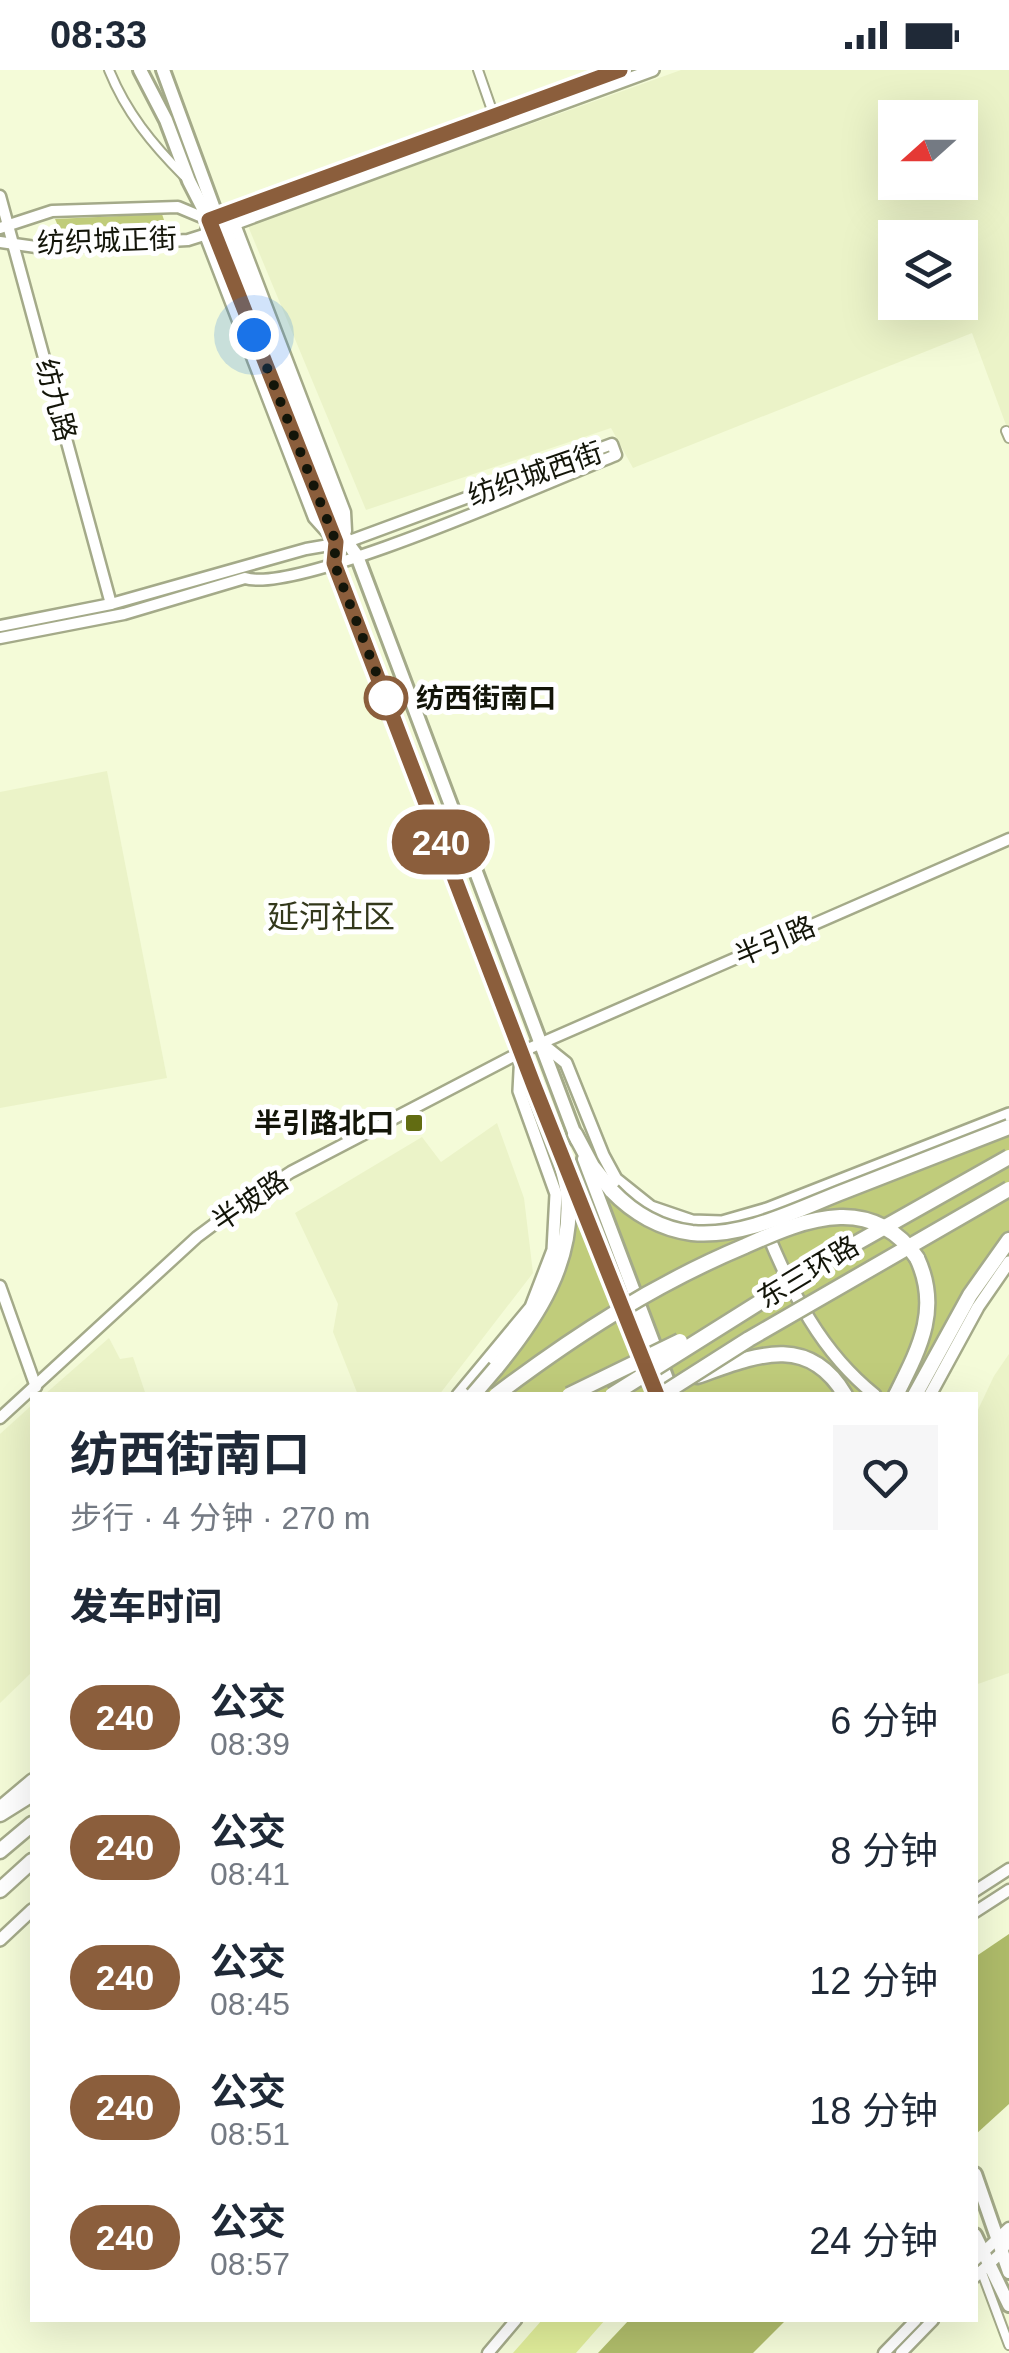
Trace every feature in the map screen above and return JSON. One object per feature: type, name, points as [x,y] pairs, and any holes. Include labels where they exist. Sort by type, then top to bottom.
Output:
[{"type":"highway","points":[[475,1392],[546,1298],[565,1243],[568,1195],[547,1120]]},
{"type":"highway","points":[[576,1134],[592,1166],[634,1210],[659,1224],[691,1232],[726,1232],[778,1217],[1009,1127]]},
{"type":"highway","name":"东三环路","points":[[617,1392],[735,1316],[1009,1157]]},
{"type":"highway","name":"东三环路","points":[[678,1388],[749,1339],[1009,1189]]},
{"type":"highway","points":[[500,1392],[578,1335],[675,1278],[783,1230],[845,1217],[879,1224],[902,1240],[917,1258],[928,1286],[925,1334],[897,1392]]},
{"type":"highway","points":[[917,1392],[970,1295],[1009,1240]]},
{"type":"highway","points":[[576,1392],[735,1316]]},
{"type":"highway","points":[[678,1388],[746,1358],[782,1353],[817,1364],[843,1392]]},
{"type":"highway","points":[[0,1811],[30,1795]]},
{"type":"highway","points":[[0,1851],[30,1826]]},
{"type":"highway","points":[[0,1890],[30,1863]]},
{"type":"main road","points":[[140,70],[166,120],[189,181],[219,224],[272,352],[341,542],[334,563],[520,1052],[658,1392]]},
{"type":"main road","points":[[163,70],[341,542],[358,556],[541,1043],[678,1388]]},
{"type":"main road","points":[[219,224],[620,70]]},
{"type":"main road","points":[[219,224],[653,70]]},
{"type":"main road","points":[[541,1043],[566,1063],[607,1165],[632,1195],[664,1214],[692,1221],[722,1222],[758,1212],[1009,1114]]},
{"type":"main road","points":[[461,1392],[531,1307],[549,1268],[555,1242],[556,1194],[519,1091],[520,1052]]},
{"type":"main road","points":[[758,1212],[808,1320],[842,1365],[872,1392]]},
{"type":"main road","points":[[932,1392],[978,1307],[1009,1262]]},
{"type":"main road","points":[[479,1371],[501,1392]]},
{"type":"main road","points":[[0,1811],[30,1782]]},
{"type":"main road","points":[[0,1940],[30,1912]]},
{"type":"main road","points":[[978,2182],[1004,2243],[1009,2272]]},
{"type":"main road","points":[[980,2264],[1009,2304]]},
{"type":"street","points":[[109,70],[120,96],[153,145],[189,181]]},
{"type":"street","points":[[478,70],[494,116]]},
{"type":"street","name":"纺九路","points":[[0,196],[4,226],[13,242],[111,604]]},
{"type":"street","name":"纺织城正街","points":[[4,226],[52,212],[178,207],[219,224]]},
{"type":"street","points":[[219,224],[271,317],[345,512],[341,542]]},
{"type":"street","name":"纺织城正街","points":[[0,242],[43,248],[188,240],[219,224]]},
{"type":"street","points":[[271,317],[272,352]]},
{"type":"street","name":"纺织城西街","points":[[0,626],[111,604],[341,542],[612,444],[616,455],[358,556],[258,582],[245,578],[124,614],[0,638]]},
{"type":"street","name":"半引路","points":[[541,1043],[1009,839]]},
{"type":"street","name":"半坡路","points":[[0,1418],[197,1237],[240,1204],[291,1172],[541,1043]]},
{"type":"street","points":[[0,1286],[36,1386]]},
{"type":"street","points":[[978,1889],[1009,1869]]},
{"type":"street","points":[[978,1910],[1009,1890]]},
{"type":"street","points":[[1009,2228],[1004,2243],[980,2264],[1009,2345]]},
{"type":"street","points":[[488,2353],[514,2322]]},
{"type":"street","points":[[884,2353],[914,2322]]},
{"type":"street","points":[[900,2353],[931,2322]]},
{"type":"shaded area","points":[[681,70],[1009,70],[1009,433],[972,333],[633,468],[611,428],[366,510],[248,226]]},
{"type":"shaded area","points":[[162,214],[169,235],[64,240],[55,219]]},
{"type":"shaded area","points":[[107,771],[167,1078],[0,1108],[0,792]]},
{"type":"shaded area","points":[[497,1123],[524,1198],[533,1273],[441,1392],[357,1392],[333,1332],[338,1304],[295,1213],[422,1137],[441,1162]]},
{"type":"shaded area","points":[[1009,1132],[1009,1231],[961,1297],[910,1392],[482,1392],[547,1307],[562,1274],[574,1206],[606,1192],[679,1235]]},
{"type":"shaded area","points":[[109,1338],[120,1359],[133,1357],[145,1392],[47,1392]]},
{"type":"shaded area","points":[[1009,1354],[1009,1673],[978,1684],[978,1410]]},
{"type":"shaded area","points":[[30,1407],[30,1674],[0,1703],[0,1434]]},
{"type":"shaded area","points":[[1009,1934],[1009,2104],[978,2132],[978,1955]]},
{"type":"shaded area","points":[[540,2322],[603,2322],[576,2353],[513,2353]]},
{"type":"shaded area","points":[[627,2322],[784,2322],[753,2353],[598,2353]]},
{"type":"bus line","name":"240","points":[[620,70],[209,220],[336,542],[334,563],[547,1120],[656,1392]]},
{"type":"place","name":"纺西街南口","points":[[386,698]]},
{"type":"place","name":"半引路北口","points":[[414,1123]]},
{"type":"district","name":"延河社区","points":[[331,917]]},
{"type":"route","points":[[254,335],[336,542],[334,563],[386,698]]}]
